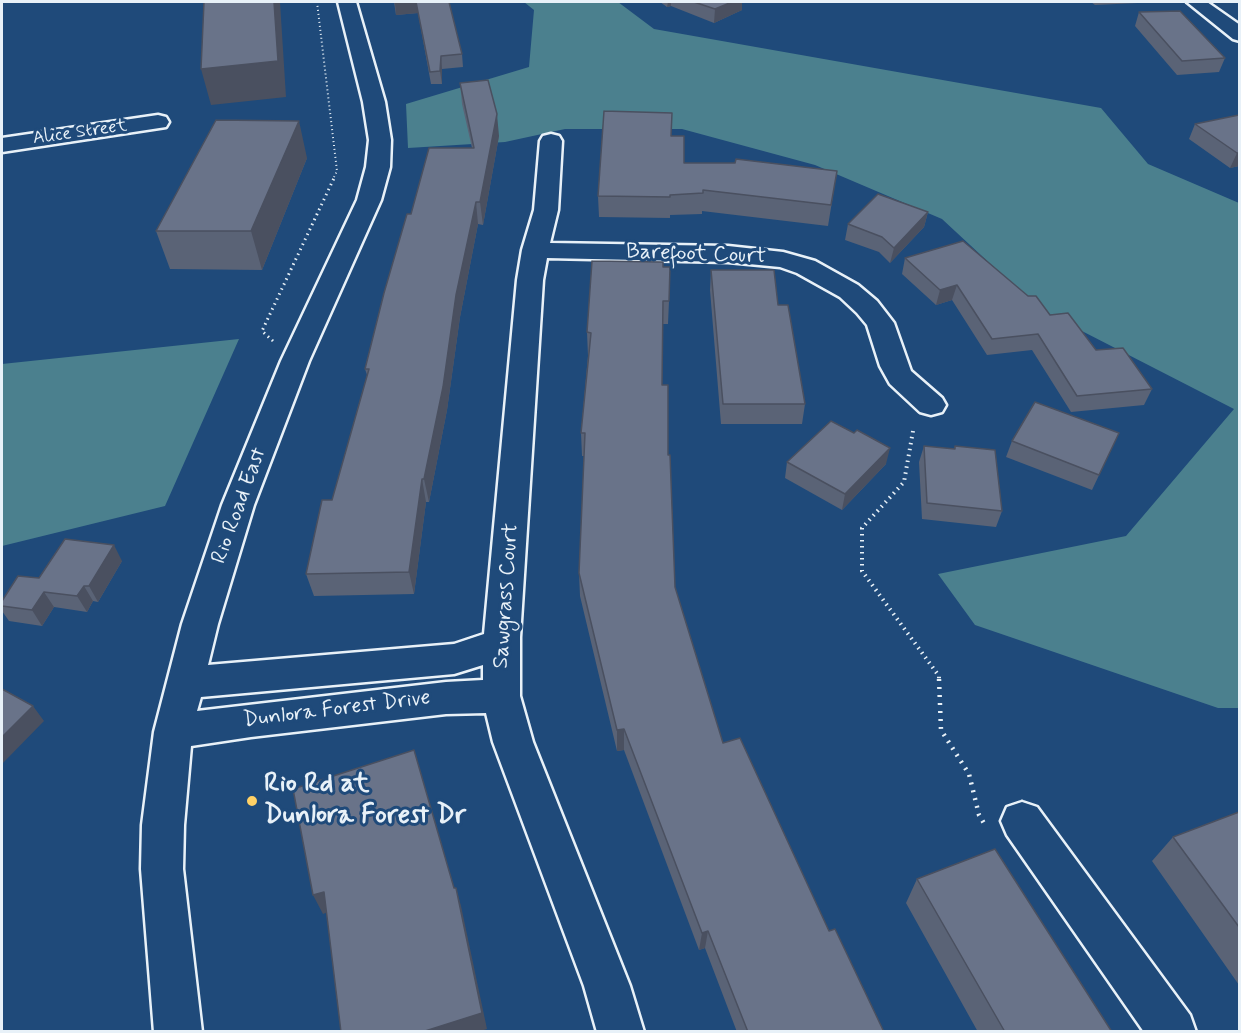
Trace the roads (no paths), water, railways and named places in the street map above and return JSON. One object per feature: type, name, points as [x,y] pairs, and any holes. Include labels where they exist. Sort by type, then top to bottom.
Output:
[{"type":"street","name":"Rio Road East","points":[[178,1032],[162,869],[163,825],[173,732],[200,624],[238,505],[295,361],[369,200],[378,167],[380,140],[374,102],[347,2]]},
{"type":"street","points":[[1197,2],[1239,35]]},
{"type":"street","name":"Alice Street","points":[[2,145],[158,122]]},
{"type":"street","name":"Sawgrass Court","points":[[551,141],[546,210],[535,250],[530,280],[502,644],[501,696],[513,742],[607,986],[621,1032]]},
{"type":"street","name":"Barefoot Court","points":[[535,250],[728,254],[783,260],[806,267],[842,287],[867,307],[879,323],[900,377],[931,405]]},
{"type":"street","name":"Dunlora Forest Drive","points":[[185,683],[454,659],[502,644]]},
{"type":"street","name":"Dunlora Forest Drive","points":[[173,732],[251,720],[446,698],[501,696]]},
{"type":"street","points":[[1007,828],[1173,1032]]},
{"type":"place","name":"Rio Rd at Dunlora Forest Dr","points":[[252,801]]}]
